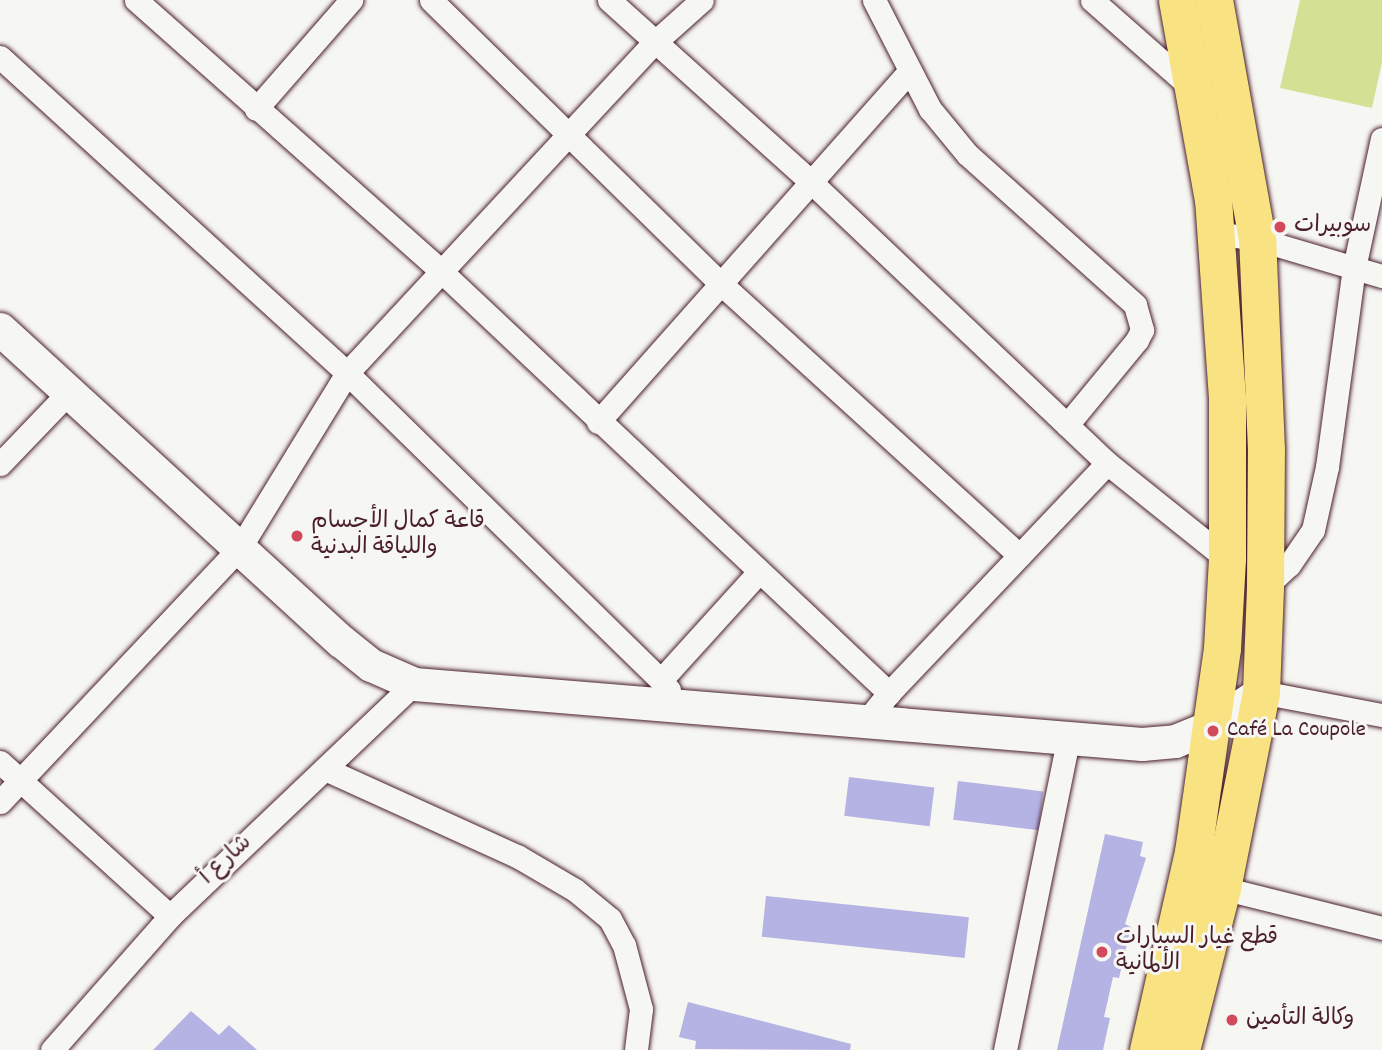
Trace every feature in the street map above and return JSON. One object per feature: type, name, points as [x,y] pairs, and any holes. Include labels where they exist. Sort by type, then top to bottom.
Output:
[{"type":"main road","points":[[1175,1049],[1193,852],[1208,728],[1222,648],[1227,559],[1227,398],[1215,233],[1195,91],[1177,0]]},
{"type":"main road","points":[[1175,1049],[1222,888],[1261,692],[1265,587],[1266,450],[1257,239],[1214,0]]},
{"type":"main road","points":[[0,329],[370,665],[414,684],[671,693],[867,720],[1142,744],[1175,741],[1208,728],[1261,692]]},
{"type":"street","points":[[136,0],[443,273],[598,422],[889,693]]},
{"type":"street","points":[[256,109],[351,0]]},
{"type":"street","points":[[431,0],[572,134],[719,282],[1019,555]]},
{"type":"street","points":[[609,0],[810,181],[1108,463],[1227,559]]},
{"type":"street","points":[[0,802],[241,547],[347,373],[443,273],[654,43],[702,0]]},
{"type":"street","points":[[874,0],[889,23],[909,72],[930,109],[967,154],[1135,305],[1142,330],[1067,425]]},
{"type":"street","points":[[1091,0],[1195,91]]},
{"type":"street","points":[[0,57],[347,373],[671,693],[759,572]]},
{"type":"street","points":[[598,422],[719,282],[909,72]]},
{"type":"street","points":[[1265,587],[1289,565],[1313,530],[1327,467],[1354,268],[1382,139]]},
{"type":"street","points":[[1215,233],[1257,239],[1382,276]]},
{"type":"street","points":[[0,464],[68,393]]},
{"type":"street","points":[[867,720],[889,693],[1108,463]]},
{"type":"street","name":"شارع أ","points":[[52,1050],[170,916],[414,684]]},
{"type":"street","points":[[1261,692],[1382,715]]},
{"type":"street","points":[[1005,1050],[1069,736]]},
{"type":"street","points":[[0,762],[170,916]]},
{"type":"street","points":[[325,769],[517,856],[575,890],[610,919],[624,945],[641,1009],[636,1050]]},
{"type":"street","points":[[1222,888],[1382,928]]},
{"type":"green space","points":[[1300,0],[1382,0],[1382,62],[1372,108],[1280,88]]},
{"type":"building","points":[[849,777],[934,787],[930,826],[844,816]]},
{"type":"building","points":[[958,781],[1043,791],[1039,830],[953,820]]},
{"type":"building","name":"قطع غيار السيارات الألمانية","points":[[1105,834],[1143,842],[1140,856],[1146,858],[1125,924],[1131,927],[1119,978],[1113,977],[1104,1017],[1110,1018],[1103,1050],[1057,1050]]},
{"type":"building","points":[[766,896],[969,917],[965,958],[762,937]]},
{"type":"building","points":[[688,1002],[851,1044],[850,1050],[695,1049],[696,1041],[679,1037]]},
{"type":"building","points":[[191,1011],[219,1035],[229,1025],[257,1050],[153,1050]]},
{"type":"place","name":"سوبيرات","points":[[1280,227]]},
{"type":"place","name":"قاعة كمال الأجسام واللياقة البدنية","points":[[297,536]]},
{"type":"place","name":"Café La Coupole","points":[[1213,731]]},
{"type":"place","name":"قطع غيار السيارات الألمانية","points":[[1102,952]]},
{"type":"place","name":"وكالة التأمين","points":[[1232,1020]]}]
